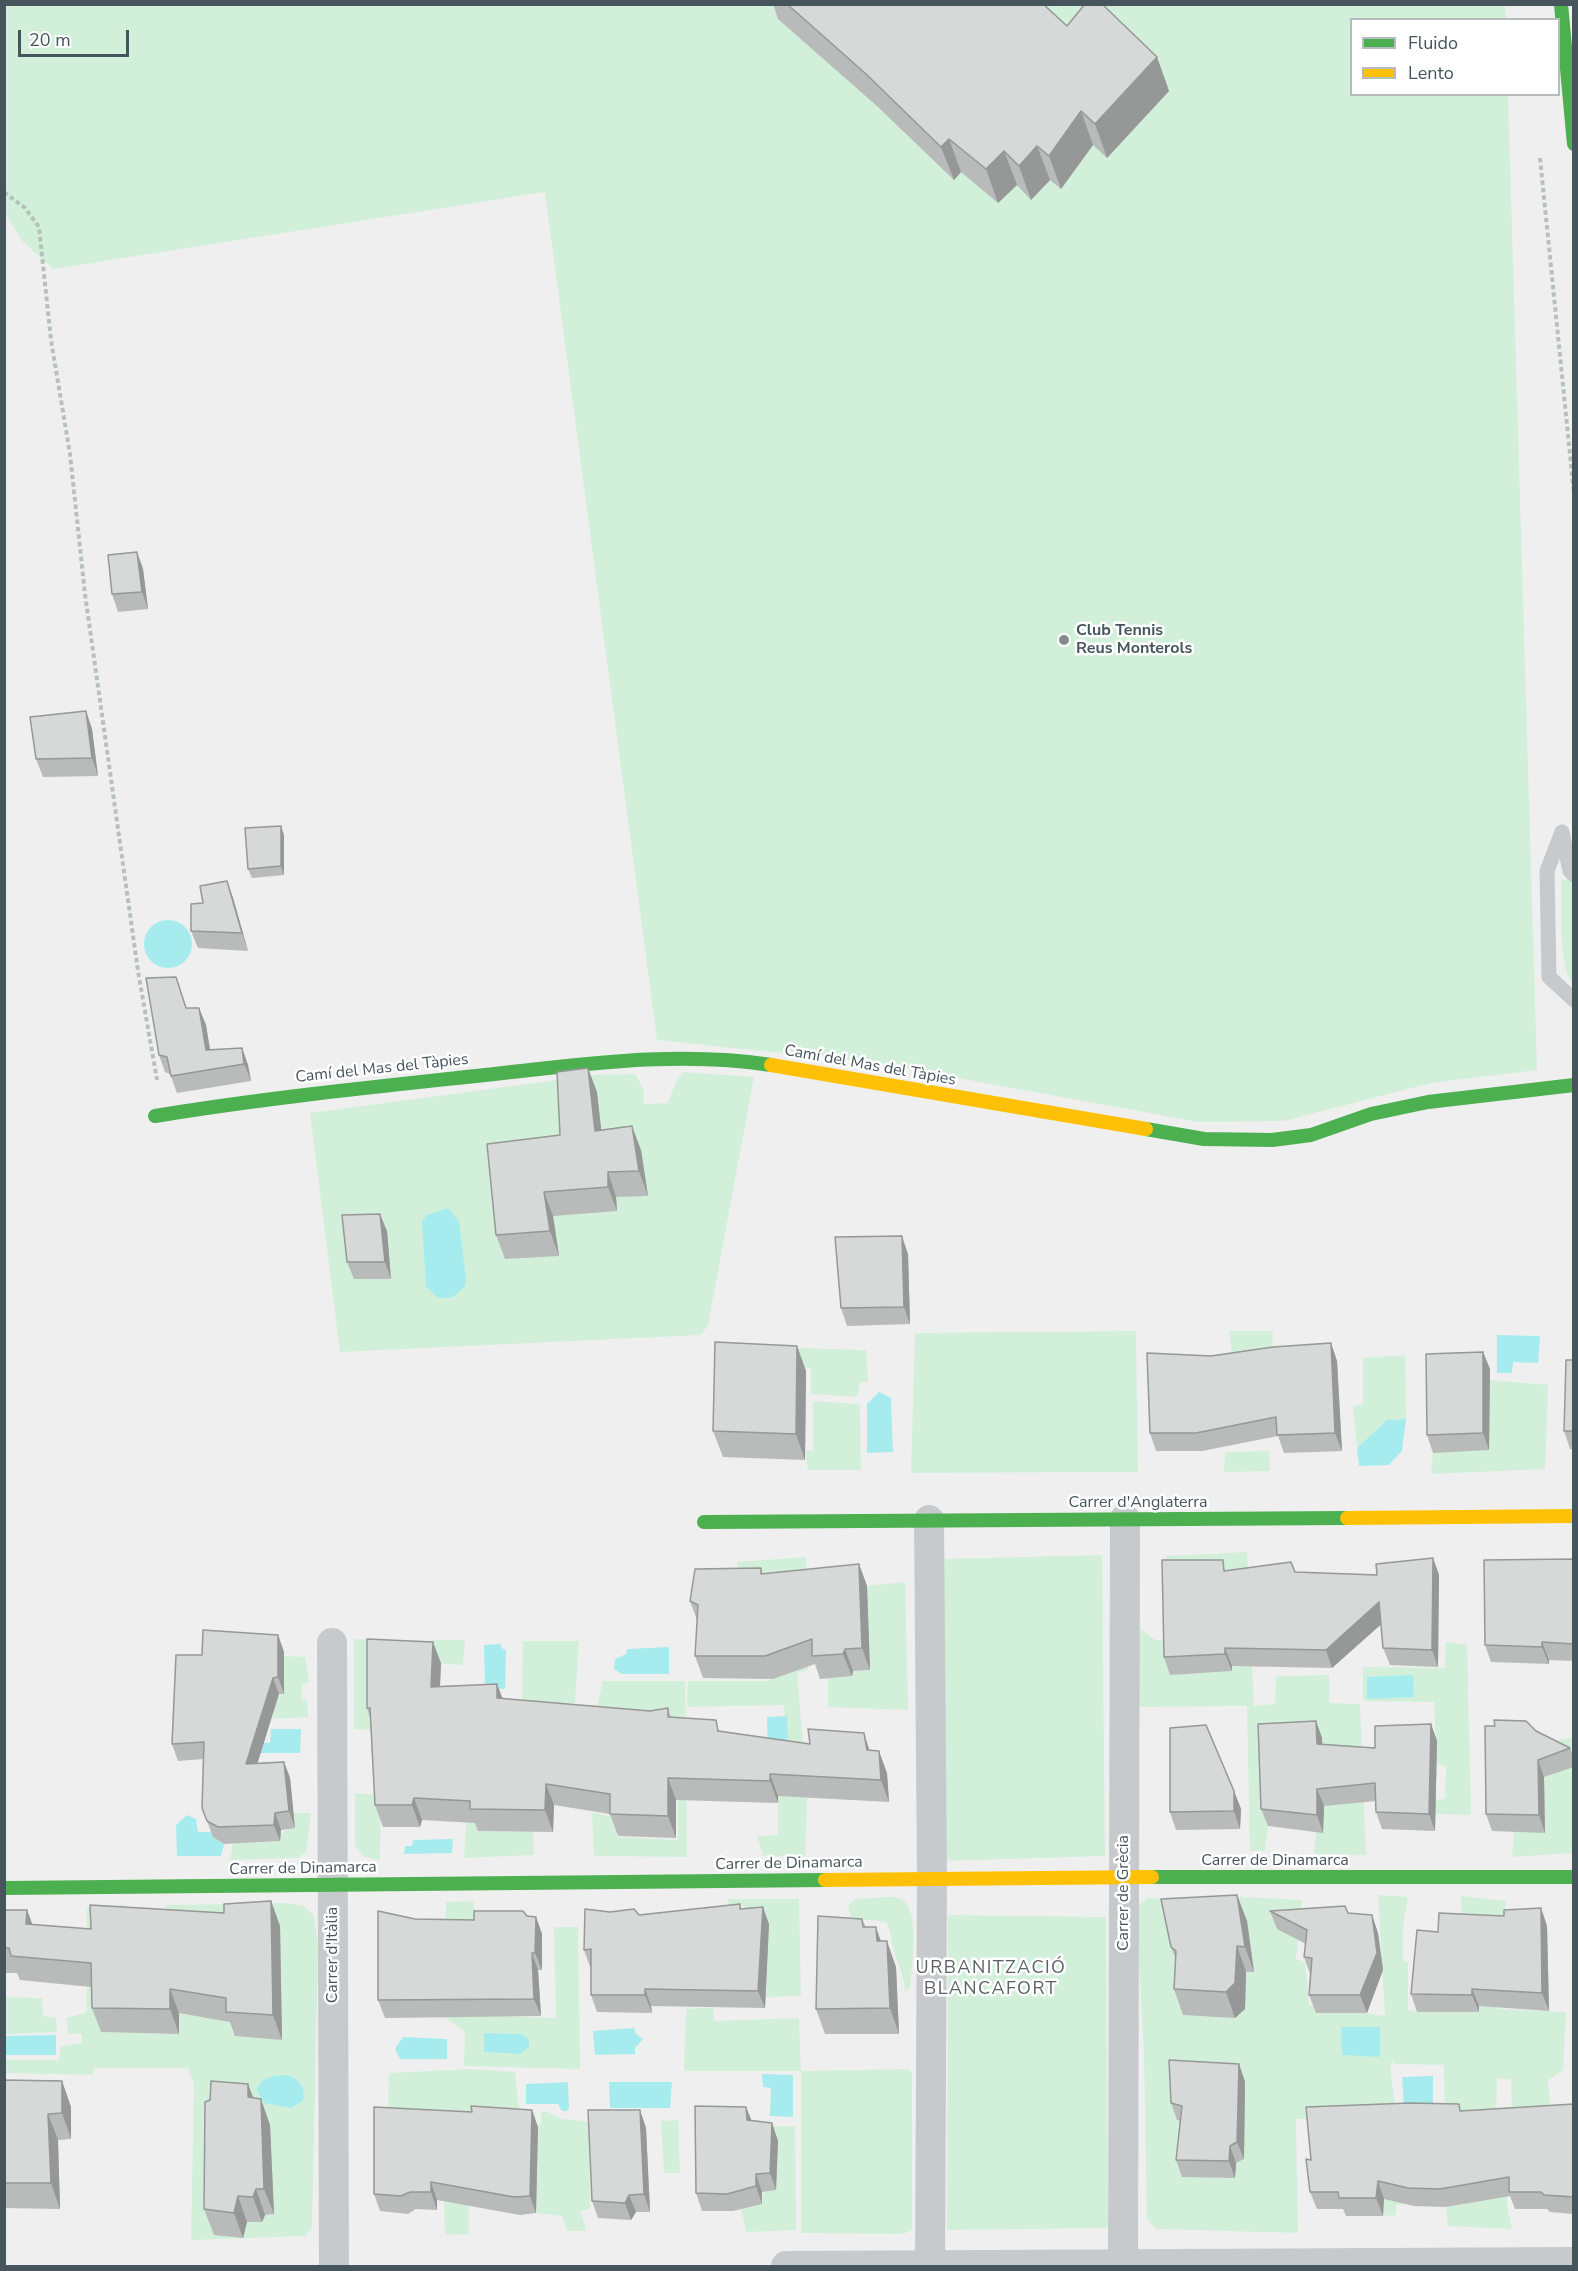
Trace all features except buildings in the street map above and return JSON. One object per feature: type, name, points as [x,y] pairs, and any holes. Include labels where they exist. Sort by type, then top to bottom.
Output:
[{"type":"street","points":[[1561,4],[1573,143]]},
{"type":"street","name":"Camí del Mas del Tàpies","points":[[155,1116],[258,1099],[634,1059],[750,1062],[1204,1139],[1272,1140],[1311,1135],[1371,1114],[1428,1102],[1574,1085]]},
{"type":"street","name":"Carrer d'Anglaterra","points":[[704,1522],[1574,1516]]},
{"type":"street","name":"Carrer de Grècia","points":[[1123,2265],[1125,1519]]},
{"type":"street","points":[[929,1521],[932,1879],[930,2266]]},
{"type":"street","name":"Carrer d'Itàlia","points":[[332,1643],[334,2266]]},
{"type":"street","name":"Carrer de Dinamarca","points":[[4,1888],[1124,1877],[1574,1877]]},
{"type":"street","points":[[786,2266],[1574,2262]]},
{"type":"lane","points":[[1568,834],[1570,871],[1574,874]]},
{"type":"lane","points":[[1568,834],[1547,872],[1549,977],[1574,1000]]},
{"type":"path","points":[[1540,153],[1574,494]]},
{"type":"path","points":[[4,192],[25,208],[39,227],[85,594],[138,971],[160,1096],[155,1116]]},
{"type":"green space","name":"Club Tennis Reus Monterols","points":[[5,5],[1505,5],[1506,18],[1350,18],[1350,96],[1508,96],[1537,1070],[1431,1083],[1284,1121],[1198,1122],[876,1063],[657,1040],[545,192],[53,269],[23,242],[5,214]]},
{"type":"green space","points":[[1568,878],[1573,883],[1573,983],[1568,976],[1565,964],[1562,936],[1561,882]]},
{"type":"green space","points":[[683,1072],[754,1077],[708,1325],[701,1335],[340,1352],[310,1113],[595,1075],[635,1074],[644,1090],[643,1104],[668,1103],[676,1081]]},
{"type":"green space","points":[[1136,1331],[1138,1472],[911,1473],[915,1333]]},
{"type":"green space","points":[[1229,1331],[1273,1331],[1270,1393],[1234,1371]]},
{"type":"green space","points":[[796,1348],[866,1350],[868,1382],[860,1382],[857,1397],[811,1394],[811,1368],[796,1367]]},
{"type":"green space","points":[[1405,1355],[1406,1419],[1387,1420],[1357,1448],[1353,1406],[1363,1404],[1363,1358]]},
{"type":"green space","points":[[1490,1380],[1548,1385],[1545,1469],[1431,1474],[1433,1453]]},
{"type":"green space","points":[[813,1401],[860,1404],[861,1470],[808,1470],[805,1451],[813,1451]]},
{"type":"green space","points":[[1269,1451],[1270,1471],[1224,1472],[1225,1452]]},
{"type":"green space","points":[[1247,1552],[1254,1706],[1275,1704],[1276,1676],[1329,1675],[1329,1703],[1360,1704],[1366,1855],[1314,1854],[1316,1832],[1323,1832],[1322,1738],[1268,1826],[1265,1851],[1250,1851],[1247,1706],[1138,1707],[1137,1626],[1155,1640],[1171,1640],[1166,1556]]},
{"type":"green space","points":[[1102,1555],[1105,1856],[942,1861],[941,1559]]},
{"type":"green space","points":[[806,1557],[808,1670],[797,1673],[803,1745],[809,1750],[805,1858],[763,1855],[757,1836],[778,1835],[778,1794],[788,1761],[784,1705],[687,1707],[688,1681],[768,1681],[782,1675],[736,1591],[738,1562]]},
{"type":"green space","points":[[905,1582],[908,1710],[828,1707],[828,1678],[851,1676],[853,1671],[870,1670],[867,1586]]},
{"type":"green space","points":[[354,1639],[382,1640],[374,1730],[354,1729]]},
{"type":"green space","points":[[430,1640],[465,1640],[463,1665],[431,1663]]},
{"type":"green space","points":[[523,1641],[579,1641],[575,1703],[522,1704]]},
{"type":"green space","points":[[1446,1642],[1467,1645],[1471,1815],[1435,1814],[1436,1801],[1445,1798],[1446,1767],[1437,1763],[1434,1702],[1363,1701],[1363,1667],[1445,1668]]},
{"type":"green space","points":[[284,1656],[305,1657],[309,1682],[302,1684],[301,1700],[307,1701],[308,1717],[273,1719],[276,1695],[284,1694]]},
{"type":"green space","points":[[603,1681],[685,1681],[687,1857],[594,1856],[592,1813],[616,1817],[617,1837],[678,1840],[678,1727],[592,1728]]},
{"type":"green space","points":[[1573,1737],[1573,1853],[1512,1857],[1514,1832],[1545,1832],[1544,1777],[1551,1775],[1548,1743]]},
{"type":"green space","points":[[355,1793],[381,1795],[380,1860],[364,1857],[355,1846]]},
{"type":"green space","points":[[468,1799],[478,1831],[533,1832],[534,1855],[464,1858]]},
{"type":"green space","points":[[294,1813],[311,1813],[306,1852],[298,1858],[230,1860],[233,1843],[280,1841],[280,1835],[295,1827]]},
{"type":"green space","points":[[1207,1895],[1302,1900],[1296,1959],[1305,1962],[1309,2005],[1316,2006],[1316,2013],[1367,2013],[1385,2016],[1378,1895],[1408,1897],[1403,1925],[1403,1961],[1408,1963],[1408,2010],[1417,2012],[1478,2012],[1462,1921],[1461,1896],[1506,1901],[1497,2009],[1566,2012],[1563,2070],[1548,2080],[1551,2115],[1512,2114],[1511,2079],[1497,2078],[1496,2118],[1507,2167],[1507,2206],[1512,2229],[1448,2226],[1446,2207],[1480,2201],[1478,2172],[1445,2118],[1444,2065],[1394,2064],[1393,2061],[1390,2064],[1406,2204],[1396,2205],[1396,2215],[1383,2216],[1386,2185],[1378,2119],[1296,2119],[1298,2233],[1156,2229],[1147,2219],[1144,2056],[1136,1909],[1147,1898],[1165,1899],[1207,1923]]},
{"type":"green space","points":[[886,1897],[901,1899],[907,1905],[911,1915],[913,1953],[910,1987],[905,1992],[903,1977],[886,1922],[851,1918],[848,1905],[856,1899]]},
{"type":"green space","points":[[727,1899],[799,1899],[801,1996],[765,1997],[769,1925],[747,1926],[745,1906],[729,1906]]},
{"type":"green space","points":[[473,1901],[480,1928],[485,2016],[556,2018],[554,1927],[578,1927],[580,2069],[464,2066],[465,2032],[443,2016],[446,1902]]},
{"type":"green space","points":[[285,1903],[304,1906],[314,1916],[318,1944],[312,2228],[305,2236],[191,2240],[194,2084],[188,2068],[93,2068],[93,2075],[5,2073],[5,2060],[59,2060],[61,2046],[82,2043],[82,2034],[68,2034],[66,2018],[87,2012],[87,1908],[124,1905],[128,1909],[101,2032],[178,2034],[165,1905]]},
{"type":"green space","points":[[948,1915],[1106,1917],[1108,2228],[947,2230]]},
{"type":"green space","points":[[5,1997],[42,1998],[43,2016],[56,2018],[57,2032],[5,2034]]},
{"type":"green space","points":[[713,2008],[714,2021],[799,2018],[801,2071],[684,2071],[686,2009]]},
{"type":"green space","points":[[470,2069],[515,2072],[519,2111],[535,2112],[536,2120],[468,2120],[469,2234],[445,2235],[443,2151],[388,2120],[389,2073]]},
{"type":"green space","points":[[908,2069],[912,2073],[912,2230],[903,2234],[801,2233],[801,2071]]},
{"type":"green space","points":[[541,2111],[561,2118],[589,2123],[590,2209],[581,2211],[586,2231],[567,2231],[562,2216],[536,2213],[538,2127],[541,2124]]},
{"type":"green space","points":[[678,2120],[680,2173],[664,2173],[661,2121]]},
{"type":"green space","points":[[772,2126],[795,2126],[796,2230],[746,2232],[741,2208],[762,2204]]},
{"type":"water","points":[[163,920],[173,920],[185,927],[192,939],[192,949],[185,961],[173,968],[163,968],[148,957],[144,949],[144,939],[155,924]]},
{"type":"water","points":[[448,1208],[459,1221],[466,1279],[465,1286],[453,1297],[438,1298],[426,1286],[422,1221],[427,1215]]},
{"type":"water","points":[[1497,1335],[1540,1336],[1538,1363],[1513,1362],[1512,1373],[1497,1373]]},
{"type":"water","points":[[879,1392],[891,1398],[893,1452],[867,1453],[867,1404]]},
{"type":"water","points":[[1406,1419],[1402,1451],[1389,1465],[1359,1466],[1357,1448],[1387,1420]]},
{"type":"water","points":[[501,1644],[501,1648],[506,1650],[505,1689],[485,1688],[484,1645]]},
{"type":"water","points":[[669,1647],[669,1674],[622,1674],[614,1669],[615,1659],[626,1654],[627,1649]]},
{"type":"water","points":[[1413,1675],[1414,1697],[1367,1699],[1367,1677]]},
{"type":"water","points":[[787,1716],[788,1761],[768,1758],[767,1717]]},
{"type":"water","points":[[271,1729],[301,1729],[300,1753],[253,1753],[253,1742],[270,1743]]},
{"type":"water","points":[[187,1815],[196,1819],[198,1832],[211,1832],[213,1837],[224,1844],[221,1856],[177,1856],[176,1825]]},
{"type":"water","points":[[453,1839],[452,1853],[404,1854],[405,1846],[412,1846],[413,1840]]},
{"type":"water","points":[[1341,2027],[1380,2027],[1380,2057],[1342,2055]]},
{"type":"water","points":[[634,2028],[636,2034],[643,2039],[635,2048],[635,2054],[595,2055],[593,2031]]},
{"type":"water","points":[[484,2033],[522,2034],[529,2039],[529,2047],[520,2054],[484,2052]]},
{"type":"water","points":[[56,2035],[56,2055],[5,2055],[5,2036]]},
{"type":"water","points":[[403,2037],[447,2039],[447,2059],[400,2059],[395,2049]]},
{"type":"water","points":[[762,2074],[793,2075],[793,2117],[770,2116],[771,2088],[763,2087]]},
{"type":"water","points":[[282,2075],[296,2079],[302,2086],[303,2101],[291,2108],[264,2103],[257,2090],[263,2080]]},
{"type":"water","points":[[1433,2076],[1433,2106],[1404,2107],[1402,2077]]},
{"type":"water","points":[[568,2082],[569,2108],[567,2111],[562,2111],[558,2104],[526,2104],[526,2084]]},
{"type":"water","points":[[609,2082],[672,2082],[670,2108],[610,2108]]},
{"type":"traffic: fast","points":[[1561,4],[1574,144]]},
{"type":"traffic: fast","points":[[155,1116],[320,1093],[592,1063],[699,1059],[771,1065]]},
{"type":"traffic: fast","points":[[1146,1129],[1204,1139],[1272,1140],[1311,1135],[1371,1114],[1428,1102],[1574,1085]]},
{"type":"traffic: fast","points":[[704,1522],[1347,1518]]},
{"type":"traffic: fast","points":[[1152,1877],[1574,1877]]},
{"type":"traffic: fast","points":[[4,1888],[825,1880]]},
{"type":"traffic: slow","points":[[771,1065],[1146,1129]]},
{"type":"traffic: slow","points":[[1347,1518],[1574,1516]]},
{"type":"traffic: slow","points":[[825,1880],[1152,1877]]},
{"type":"place","name":"Club Tennis Reus Monterols","points":[[1064,640]]},
{"type":"district","name":"URBANITZACIÓ BLANCAFORT","points":[[991,1979]]}]
